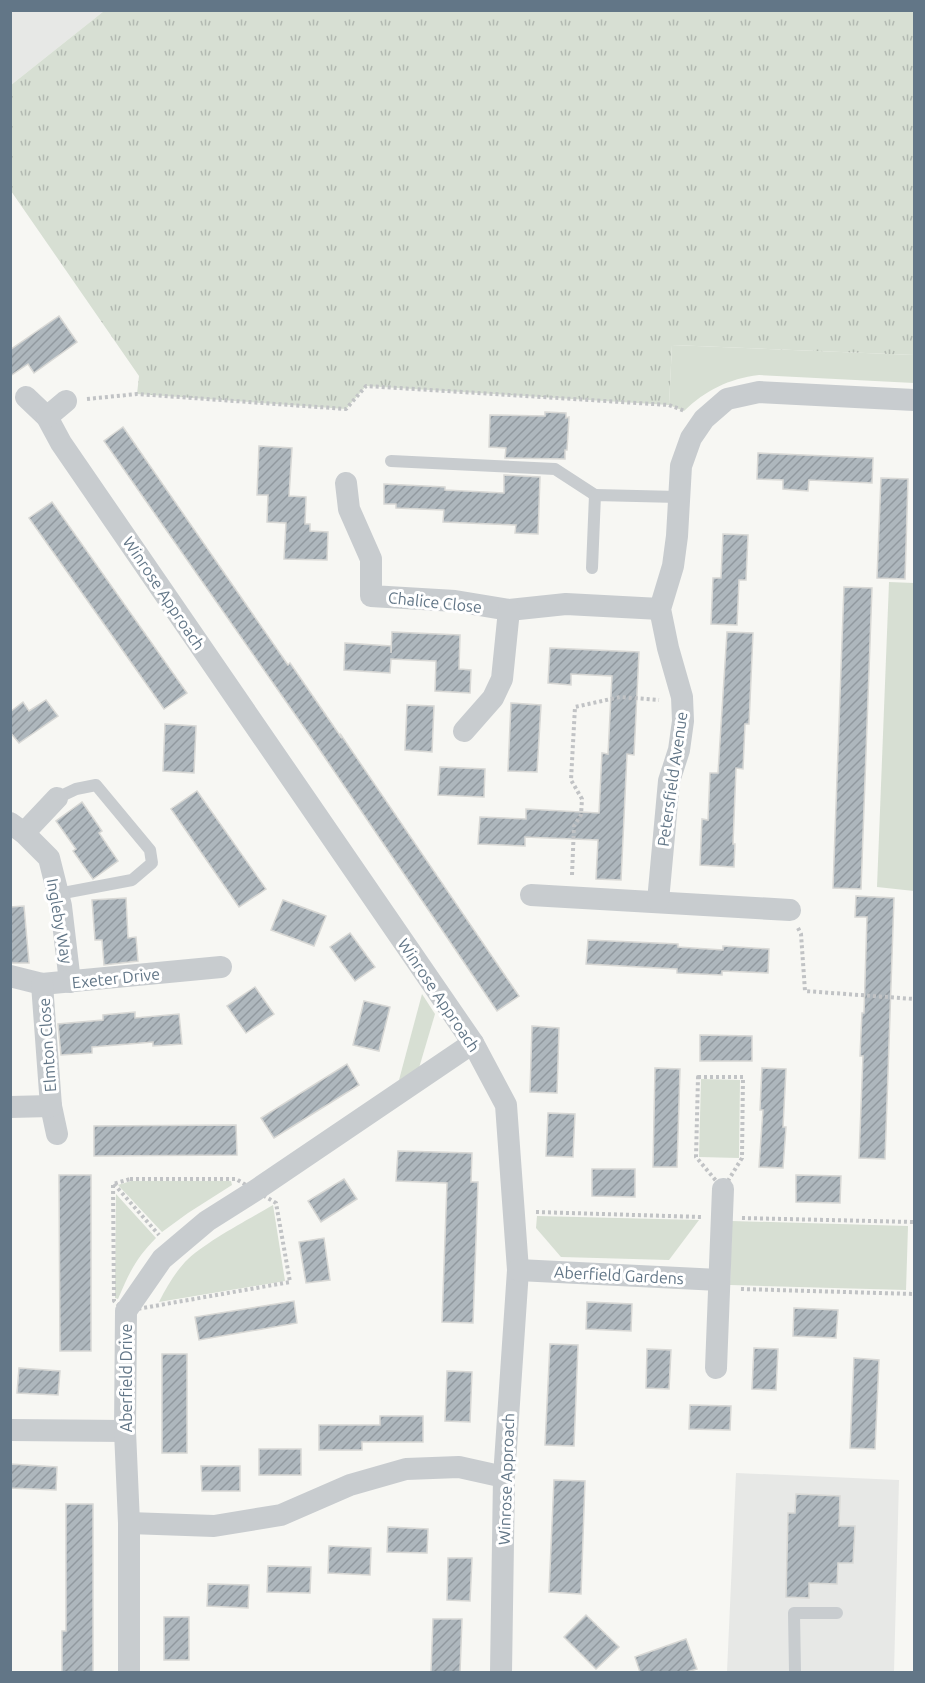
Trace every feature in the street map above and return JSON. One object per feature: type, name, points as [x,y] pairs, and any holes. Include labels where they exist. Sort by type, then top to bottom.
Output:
[{"type":"street","name":"Petersfield Avenue","points":[[658,902],[664,811],[669,781],[679,750],[683,721],[683,702],[660,609],[673,566],[681,466],[691,438],[704,419],[727,399],[759,392],[915,400]]},
{"type":"street","name":"Winrose Approach","points":[[26,397],[47,417],[61,443],[473,1043],[506,1105],[518,1270],[504,1477],[501,1672]]},
{"type":"street","points":[[47,417],[66,401]]},
{"type":"street","name":"Chalice Close","points":[[346,483],[349,509],[371,559],[371,596],[455,601],[509,610],[566,604],[660,609]]},
{"type":"street","points":[[464,731],[493,698],[502,679],[509,610]]},
{"type":"street","name":"Ingleby Way","points":[[57,798],[17,828],[49,858],[62,906],[70,982]]},
{"type":"street","points":[[531,895],[789,910]]},
{"type":"street","name":"Exeter Drive","points":[[10,976],[42,984],[221,967]]},
{"type":"street","name":"Elmton Close","points":[[42,984],[51,1106],[57,1134]]},
{"type":"street","name":"Aberfield Drive","points":[[129,1672],[129,1523],[125,1431],[126,1311],[162,1259],[207,1221],[473,1043]]},
{"type":"street","name":"Elmton Close","points":[[10,1107],[51,1106]]},
{"type":"street","points":[[716,1368],[723,1189]]},
{"type":"street","name":"Aberfield Gardens","points":[[518,1270],[719,1284]]},
{"type":"street","points":[[10,1430],[125,1431]]},
{"type":"street","points":[[129,1523],[214,1526],[280,1515],[350,1485],[406,1470],[459,1467],[504,1477]]},
{"type":"lane","points":[[391,460],[555,469],[595,495],[678,497]]},
{"type":"lane","points":[[592,568],[595,495]]},
{"type":"lane","points":[[57,798],[76,789],[96,785],[150,850],[152,863],[132,880],[58,894]]},
{"type":"lane","points":[[795,1672],[795,1613],[837,1613]]},
{"type":"path","points":[[66,401],[137,394],[346,409],[366,386],[669,405],[704,419]]},
{"type":"path","points":[[570,897],[574,826],[581,815],[582,799],[571,780],[575,707],[620,697],[683,702]]},
{"type":"path","points":[[789,910],[801,934],[805,991],[915,999]]},
{"type":"path","points":[[698,1077],[743,1077],[742,1158],[723,1189],[696,1157],[698,1077]]},
{"type":"path","points":[[130,1179],[236,1179],[256,1190],[276,1203],[290,1282],[126,1311],[114,1301],[113,1184],[130,1179]]},
{"type":"path","points":[[113,1184],[172,1250]]},
{"type":"path","points":[[719,1284],[915,1294]]},
{"type":"shaded area","points":[[11,11],[104,11],[11,85]]},
{"type":"shaded area","points":[[736,1473],[899,1480],[894,1672],[727,1672]]},
{"type":"green space","points":[[104,11],[914,11],[914,355],[672,345],[669,405],[366,386],[346,409],[137,394],[139,376],[11,191],[11,85]]},
{"type":"green space","points":[[672,345],[914,355],[914,383],[759,375],[737,379],[718,387],[684,411],[669,405]]},
{"type":"green space","points":[[889,582],[914,583],[914,891],[877,887]]},
{"type":"green space","points":[[422,994],[435,1014],[419,1068],[399,1080]]},
{"type":"green space","points":[[701,1079],[740,1080],[739,1158],[699,1157]]},
{"type":"green space","points":[[131,1181],[231,1181],[232,1185],[162,1232],[118,1185]]},
{"type":"green space","points":[[116,1194],[156,1238],[134,1266],[118,1299],[115,1298]]},
{"type":"green space","points":[[273,1205],[285,1281],[159,1302],[177,1271],[193,1254]]},
{"type":"green space","points":[[537,1216],[699,1220],[669,1260],[561,1257],[536,1228]]},
{"type":"green space","points":[[732,1221],[908,1226],[906,1290],[730,1285]]},
{"type":"building","points":[[59,316],[77,342],[34,373],[28,364],[10,376],[10,350]]},
{"type":"building","points":[[545,412],[566,413],[566,418],[569,417],[565,459],[505,458],[506,448],[489,447],[490,415],[545,416]]},
{"type":"building","points":[[123,427],[288,665],[290,663],[341,737],[341,735],[519,996],[497,1011],[315,743],[104,441]]},
{"type":"building","points":[[259,446],[292,448],[289,496],[306,497],[305,524],[310,524],[310,531],[328,532],[327,560],[284,559],[286,523],[267,522],[268,495],[257,495]]},
{"type":"building","points":[[758,453],[873,458],[872,483],[809,480],[808,491],[783,489],[783,480],[757,479]]},
{"type":"building","points":[[504,475],[540,477],[538,534],[515,533],[516,525],[443,522],[444,510],[396,508],[396,504],[384,504],[384,484],[504,493]]},
{"type":"building","points":[[881,478],[908,479],[905,579],[877,578]]},
{"type":"building","points":[[52,502],[187,693],[164,709],[29,518]]},
{"type":"building","points":[[723,534],[748,535],[746,580],[739,580],[737,625],[711,624],[713,578],[721,578]]},
{"type":"building","points":[[844,587],[872,588],[861,889],[833,888]]},
{"type":"building","points":[[392,632],[460,635],[459,669],[471,670],[470,693],[435,691],[436,661],[391,659],[390,673],[344,670],[345,643],[391,646],[391,653]]},
{"type":"building","points":[[727,632],[753,633],[749,724],[745,724],[743,769],[736,768],[734,867],[700,865],[702,819],[708,820],[710,773],[718,773]]},
{"type":"building","points":[[550,648],[639,652],[634,755],[627,754],[621,880],[596,879],[598,840],[525,837],[525,846],[478,844],[480,817],[526,819],[526,809],[599,813],[602,753],[608,754],[612,676],[571,674],[571,685],[548,683]]},
{"type":"building","points":[[46,700],[58,716],[19,743],[10,732],[10,712],[23,702],[29,711]]},
{"type":"building","points":[[511,703],[541,705],[537,772],[508,771]]},
{"type":"building","points":[[407,705],[434,706],[432,752],[405,750]]},
{"type":"building","points":[[165,724],[196,726],[194,773],[163,771]]},
{"type":"building","points":[[440,767],[485,769],[484,797],[438,795]]},
{"type":"building","points":[[197,791],[266,889],[239,907],[171,809]]},
{"type":"building","points":[[82,802],[102,831],[99,833],[118,861],[93,879],[73,851],[76,849],[56,821]]},
{"type":"building","points":[[856,896],[894,898],[885,1159],[859,1158],[863,1056],[860,1056],[862,1013],[864,1013],[867,917],[855,917]]},
{"type":"building","points":[[126,898],[128,938],[136,937],[138,961],[104,965],[102,940],[95,940],[92,900]]},
{"type":"building","points":[[283,900],[326,916],[314,946],[271,930]]},
{"type":"building","points":[[24,906],[29,963],[10,963],[10,907]]},
{"type":"building","points":[[350,933],[375,967],[355,981],[330,947]]},
{"type":"building","points":[[588,940],[678,944],[678,947],[723,950],[723,946],[769,949],[768,973],[722,971],[722,975],[677,973],[677,969],[586,964]]},
{"type":"building","points":[[255,987],[274,1014],[246,1033],[227,1006]]},
{"type":"building","points":[[364,1001],[390,1007],[379,1051],[353,1045]]},
{"type":"building","points":[[135,1012],[135,1018],[179,1014],[182,1044],[153,1046],[153,1042],[92,1047],[92,1053],[61,1055],[58,1024],[103,1020],[103,1015]]},
{"type":"building","points":[[532,1026],[559,1028],[557,1093],[530,1092]]},
{"type":"building","points":[[700,1035],[752,1036],[752,1061],[700,1061]]},
{"type":"building","points":[[347,1064],[359,1085],[274,1138],[261,1118]]},
{"type":"building","points":[[655,1068],[680,1069],[677,1167],[653,1167]]},
{"type":"building","points":[[762,1068],[786,1069],[783,1168],[759,1167],[763,1110],[760,1110]]},
{"type":"building","points":[[548,1113],[575,1114],[573,1157],[546,1156]]},
{"type":"building","points":[[236,1125],[237,1155],[94,1156],[94,1126]]},
{"type":"building","points":[[398,1151],[472,1153],[471,1182],[478,1182],[473,1323],[442,1322],[447,1183],[396,1181]]},
{"type":"building","points":[[592,1169],[635,1169],[635,1197],[592,1196]]},
{"type":"building","points":[[59,1175],[91,1175],[91,1351],[60,1351]]},
{"type":"building","points":[[796,1175],[841,1176],[840,1203],[796,1202]]},
{"type":"building","points":[[344,1179],[357,1199],[321,1222],[308,1201]]},
{"type":"building","points":[[324,1238],[330,1280],[306,1283],[299,1242]]},
{"type":"building","points":[[294,1301],[297,1323],[199,1340],[195,1317]]},
{"type":"building","points":[[587,1302],[632,1304],[631,1331],[586,1329]]},
{"type":"building","points":[[794,1308],[838,1310],[836,1338],[793,1336]]},
{"type":"building","points":[[550,1344],[578,1345],[574,1446],[545,1445]]},
{"type":"building","points":[[754,1348],[778,1349],[776,1390],[752,1389]]},
{"type":"building","points":[[647,1349],[671,1350],[669,1389],[646,1388]]},
{"type":"building","points":[[162,1354],[187,1354],[187,1453],[162,1453]]},
{"type":"building","points":[[854,1358],[879,1360],[875,1449],[850,1448]]},
{"type":"building","points":[[19,1368],[60,1371],[58,1395],[17,1393]]},
{"type":"building","points":[[447,1371],[472,1372],[470,1422],[445,1421]]},
{"type":"building","points":[[690,1405],[731,1406],[730,1430],[689,1429]]},
{"type":"building","points":[[380,1416],[423,1416],[423,1442],[362,1442],[362,1450],[319,1450],[319,1425],[380,1425]]},
{"type":"building","points":[[259,1449],[301,1449],[301,1475],[259,1475]]},
{"type":"building","points":[[10,1464],[57,1467],[56,1490],[10,1488]]},
{"type":"building","points":[[201,1466],[240,1466],[240,1491],[202,1491]]},
{"type":"building","points":[[554,1480],[585,1481],[581,1594],[549,1592]]},
{"type":"building","points":[[796,1494],[840,1496],[839,1526],[855,1526],[853,1563],[838,1563],[837,1584],[809,1583],[809,1598],[786,1597],[788,1513],[795,1513]]},
{"type":"building","points":[[66,1504],[93,1504],[93,1672],[62,1672],[62,1631],[66,1631]]},
{"type":"building","points":[[388,1527],[428,1529],[427,1553],[387,1552]]},
{"type":"building","points":[[329,1546],[371,1548],[370,1575],[328,1573]]},
{"type":"building","points":[[448,1558],[472,1558],[470,1601],[447,1600]]},
{"type":"building","points":[[268,1566],[311,1567],[310,1593],[267,1592]]},
{"type":"building","points":[[208,1584],[249,1585],[248,1608],[207,1606]]},
{"type":"building","points":[[586,1615],[619,1647],[596,1669],[564,1637]]},
{"type":"building","points":[[164,1617],[189,1617],[189,1660],[164,1660]]},
{"type":"building","points":[[433,1619],[462,1619],[460,1672],[431,1672]]},
{"type":"building","points":[[686,1639],[697,1669],[687,1672],[640,1672],[635,1657]]}]
